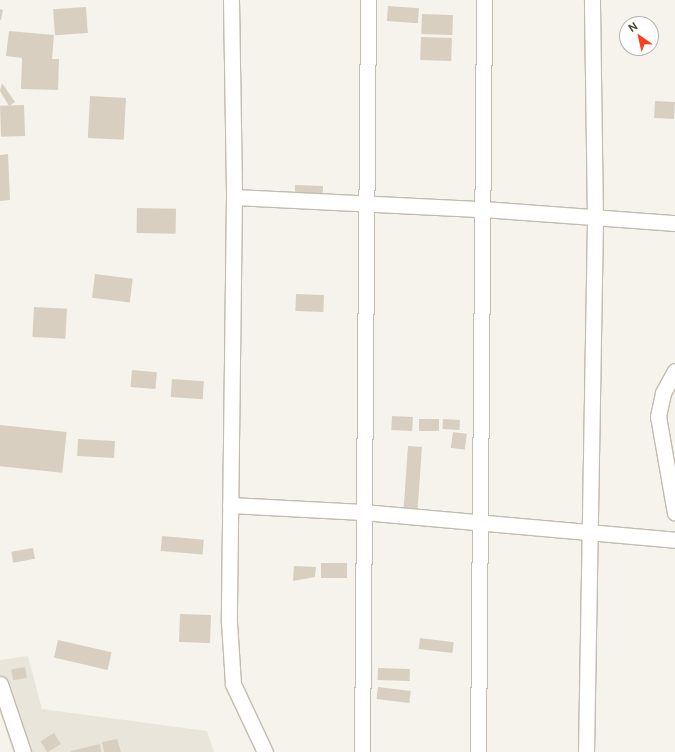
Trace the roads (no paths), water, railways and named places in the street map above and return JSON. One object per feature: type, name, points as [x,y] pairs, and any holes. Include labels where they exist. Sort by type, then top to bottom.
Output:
[{"type":"street","points":[[231,0],[234,197],[230,505],[233,684],[265,752]]},
{"type":"street","points":[[362,752],[369,203],[368,0]]},
{"type":"street","points":[[478,752],[484,0]]},
{"type":"street","points":[[586,752],[595,219],[592,0]]},
{"type":"street","points":[[234,197],[483,209],[595,219],[675,223]]},
{"type":"street","points":[[675,371],[663,393],[658,416],[675,513]]},
{"type":"street","points":[[230,505],[364,512],[480,523],[589,531],[675,540]]},
{"type":"street","points":[[0,684],[23,752]]}]
